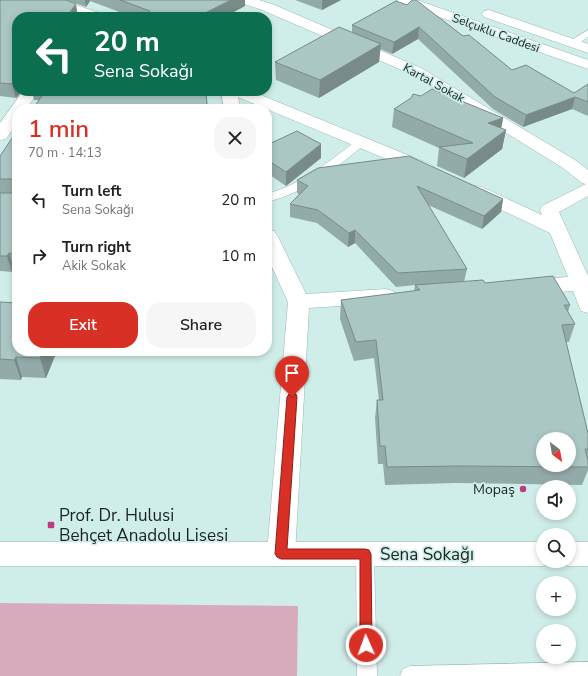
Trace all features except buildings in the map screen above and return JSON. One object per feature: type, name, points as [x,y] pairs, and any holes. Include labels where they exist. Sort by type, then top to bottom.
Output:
[{"type":"street","points":[[49,0],[79,12]]},
{"type":"street","name":"Kartal Sokak","points":[[246,0],[267,7],[416,70],[570,164],[588,179]]},
{"type":"street","name":"Selçuklu Caddesi","points":[[404,0],[588,65]]},
{"type":"street","name":"Selçuklu Caddesi","points":[[479,10],[588,48]]},
{"type":"street","points":[[249,96],[269,104]]},
{"type":"street","points":[[272,105],[441,176]]},
{"type":"street","points":[[0,135],[12,118]]},
{"type":"street","points":[[463,185],[558,230]]},
{"type":"street","points":[[588,189],[549,210],[584,283],[588,306]]},
{"type":"street","points":[[272,245],[299,302],[281,554]]},
{"type":"street","points":[[510,288],[584,283]]},
{"type":"street","points":[[299,302],[409,295]]},
{"type":"street","name":"Sena Sokağı","points":[[0,554],[536,554]]},
{"type":"street","points":[[576,554],[588,554]]},
{"type":"lane","points":[[573,43],[588,33]]},
{"type":"lane","points":[[272,197],[291,191],[314,179],[362,142]]},
{"type":"lane","points":[[365,554],[367,676]]},
{"type":"lane","points":[[410,676],[588,672]]},
{"type":"shaded area","points":[[0,603],[298,606],[297,676],[0,676]]},
{"type":"place","name":"Mopaş","points":[[523,489]]},
{"type":"place","name":"Prof. Dr. Hulusi Behçet Anadolu Lisesi","points":[[51,525]]},
{"type":"route","points":[[292,397],[281,554],[365,554],[366,645]]}]
